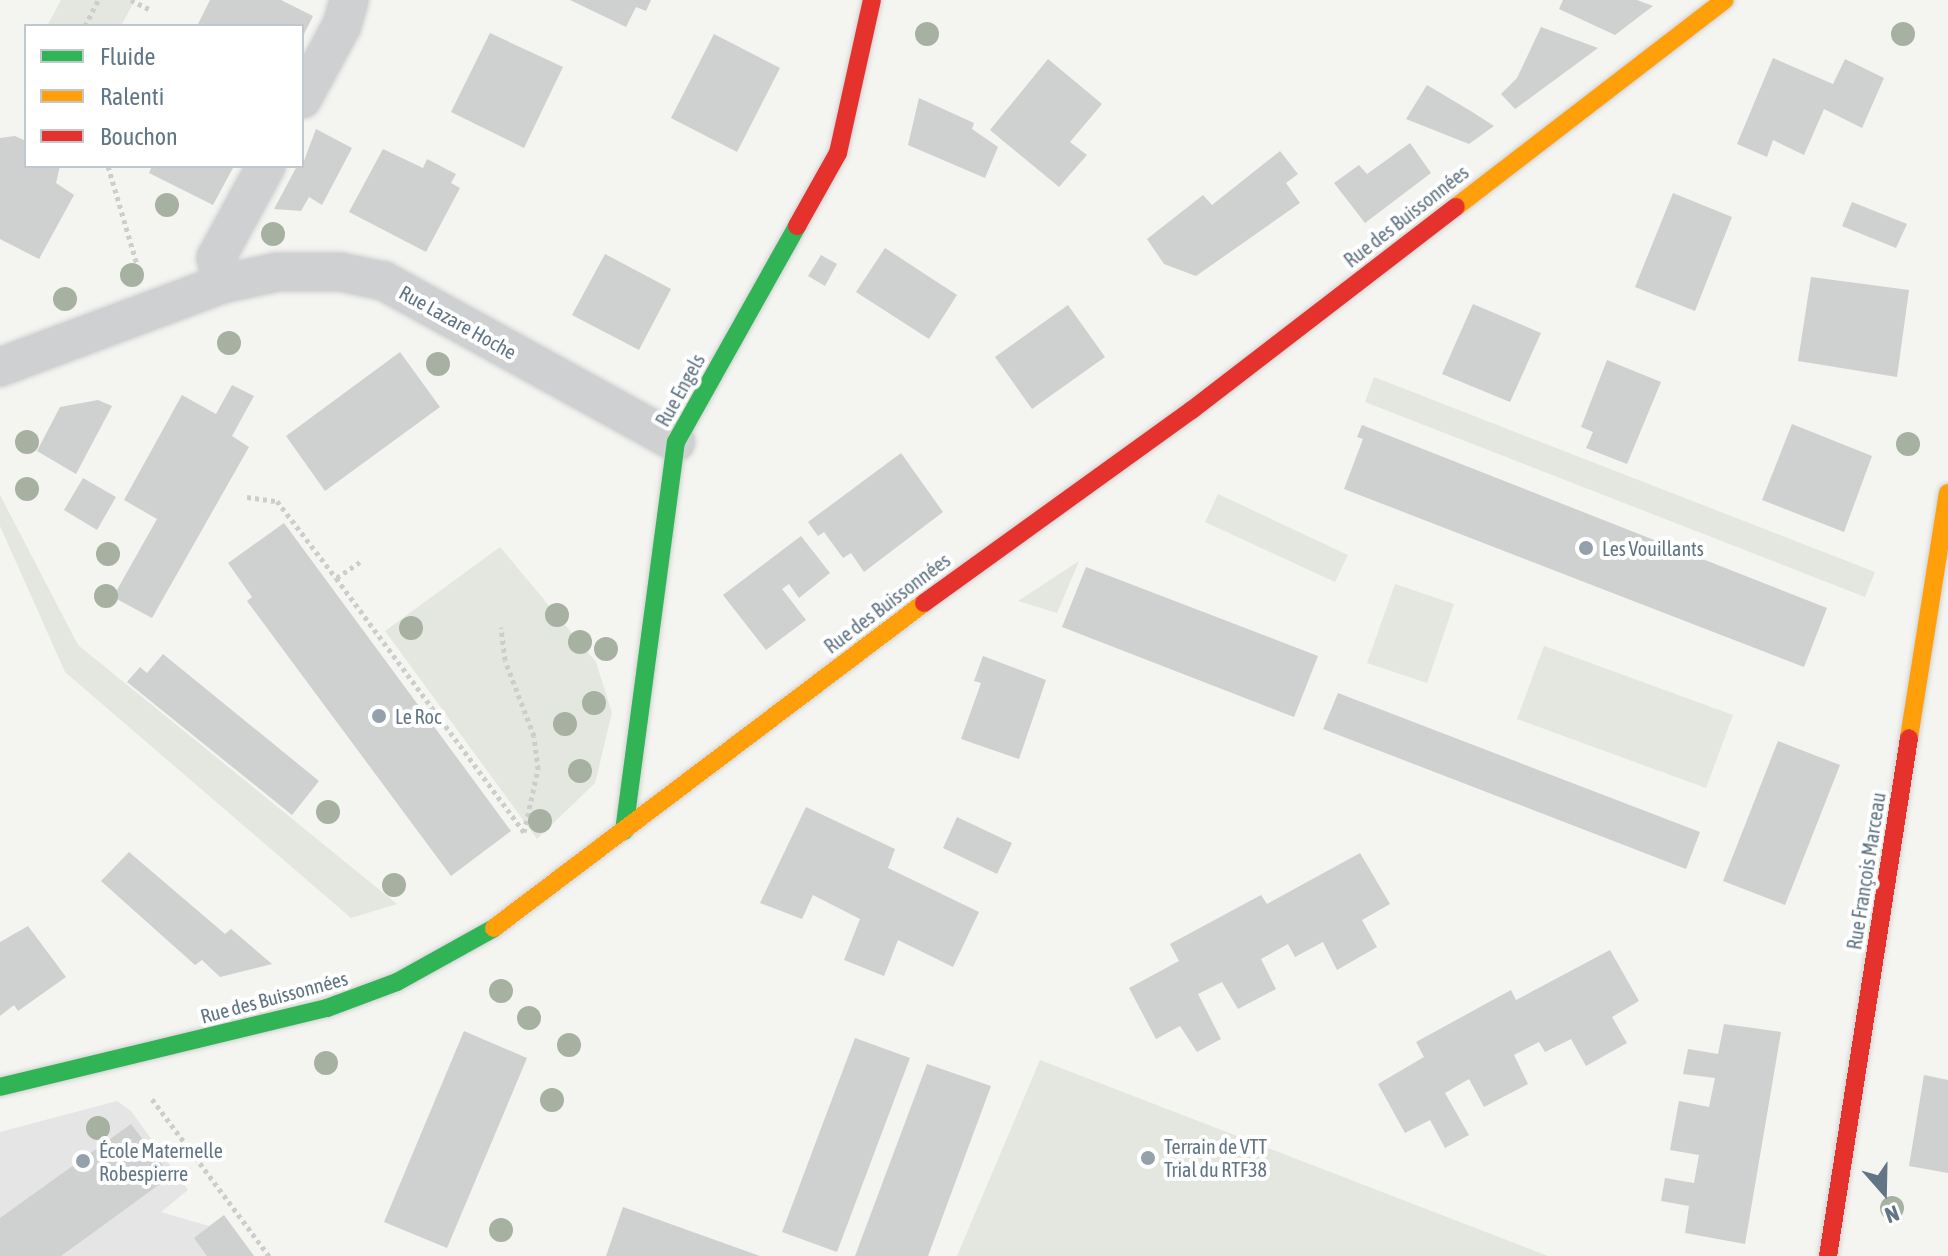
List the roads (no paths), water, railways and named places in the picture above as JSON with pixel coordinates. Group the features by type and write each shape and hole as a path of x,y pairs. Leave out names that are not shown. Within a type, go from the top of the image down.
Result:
{"street":[{"path":"304,95 342,25 349,0"},
{"name":"Rue Engels","path":"624,831 676,442 838,153 872,0"},
{"name":"Rue des Buissonnées","path":"0,1087 132,1058 327,1008 397,982 513,918 939,590 1192,410 1725,0"},
{"path":"222,284 216,258 265,168"},
{"name":"Rue Lazare Hoche","path":"0,367 222,284 277,272 340,272 384,281 676,442"},
{"name":"Rue François Marceau","path":"1828,1256 1948,493"}],"place":[{"name":"Les Vouillants","path":"1586,548"},
{"name":"Le Roc","path":"379,716"},
{"name":"Terrain de VTT Trial du RTF38","path":"1148,1158"},
{"name":"École Maternelle Robespierre","path":"83,1161"}]}
